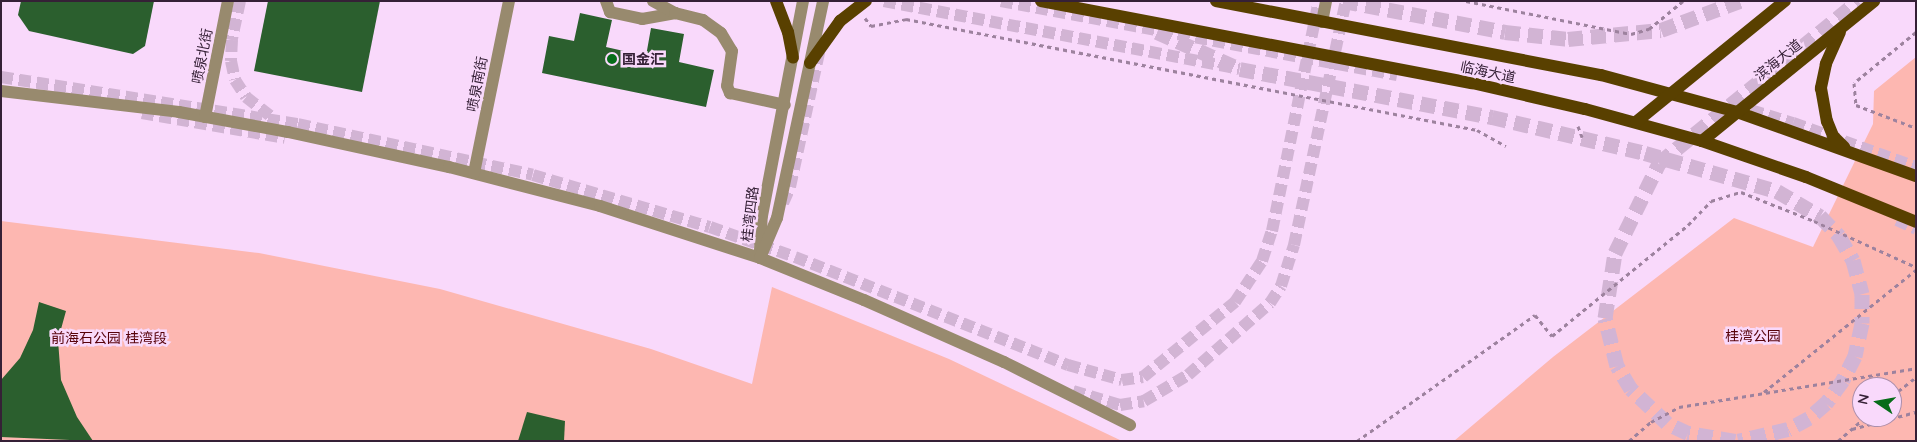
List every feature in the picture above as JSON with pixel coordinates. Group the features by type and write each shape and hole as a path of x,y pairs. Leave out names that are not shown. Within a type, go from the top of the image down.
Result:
{"main road":[{"path":"776,1 788,32 793,58"},
{"path":"810,63 840,21 866,1"},
{"name":"临海大道","path":"1041,1 1472,84 1636,122 1702,141 1829,186 1916,222"},
{"name":"临海大道","path":"1216,1 1585,72 1671,93 1846,148 1916,176"},
{"path":"1636,122 1785,1"},
{"name":"滨海大道","path":"1702,141 1874,1"},
{"path":"1844,26 1826,64 1821,88 1827,121 1833,136 1846,148"}],"street":[{"name":"喷泉北街","path":"205,117 228,1"},
{"name":"喷泉南街","path":"474,173 509,1"},
{"path":"606,1 610,12 642,19 675,13"},
{"path":"653,1 675,13 709,24 726,39 733,58 727,86 730,93 785,105"},
{"name":"桂湾四路","path":"760,258 762,216 785,105 803,1"},
{"name":"桂湾四路","path":"760,258 777,218 823,1"},
{"path":"1322,22 1326,1"},
{"path":"1,91 205,117 474,173 600,206 760,258 1004,362 1130,424"}],"path":[{"path":"1466,1 1631,34 1649,29 1683,1"},
{"path":"871,26 906,19 1477,130 1506,146"},
{"path":"1916,32 1854,83 1856,105 1916,128"},
{"path":"1578,126 1582,137"},
{"path":"1357,441 1535,315 1552,336 1688,225 1710,201 1741,192 1814,221 1916,269 1763,393"},
{"path":"1629,441 1651,422 1679,407 1916,368"},
{"path":"1902,388 1916,377"},
{"path":"1852,429 1916,412"},
{"path":"1838,441 1854,427"}],"green space":[{"name":"桂湾公园","path":"1916,57 1916,441 1454,441 1553,357 1734,218 1813,247 1873,124 1874,91"},
{"name":"前海石公园 桂湾段","path":"1,221 259,253 440,289 651,349 752,384 772,287 949,359 1122,441 1,441"}],"building":[{"path":"21,1 154,1 145,46 133,54 29,31 18,15"},
{"path":"268,1 380,1 362,92 254,71"},
{"name":"国金汇","path":"580,13 612,20 606,47 646,56 651,28 684,34 679,62 714,70 706,107 542,73 549,36 574,41"},
{"path":"39,302 66,311 58,340 61,380 77,417 93,441 1,437 1,380 20,358 33,330"},
{"path":"527,412 565,421 564,441 518,441"}],"tunnel":[{"path":"240,1 232,40 231,61 235,80 246,97 272,117"},
{"path":"884,1 1240,69"},
{"path":"1001,1 1397,75"},
{"path":"1,77 298,124 533,175 710,227 795,257 1068,365 1122,380 1143,377 1235,302 1262,261 1272,231 1319,1"},
{"path":"1343,1 1505,32 1568,39 1661,30 1740,1"},
{"path":"1073,391 1120,405 1144,401 1188,375 1270,303 1281,286 1294,245 1346,1"},
{"path":"1735,441 1688,433 1667,423 1631,389 1617,366 1605,318 1615,253 1659,163 1858,1"},
{"path":"1157,32 1240,69 1492,117 1645,153 1777,191 1820,216 1839,236 1853,260 1862,294 1862,323 1855,356 1843,380 1826,403 1809,418 1788,429 1738,441"},
{"path":"783,203 790,187 820,48"},
{"path":"1734,105 1793,123 1916,167"},
{"path":"142,113 285,138"},
{"path":"1897,220 1916,229"}],"place":[{"name":"国金汇","path":"612,59"}]}
